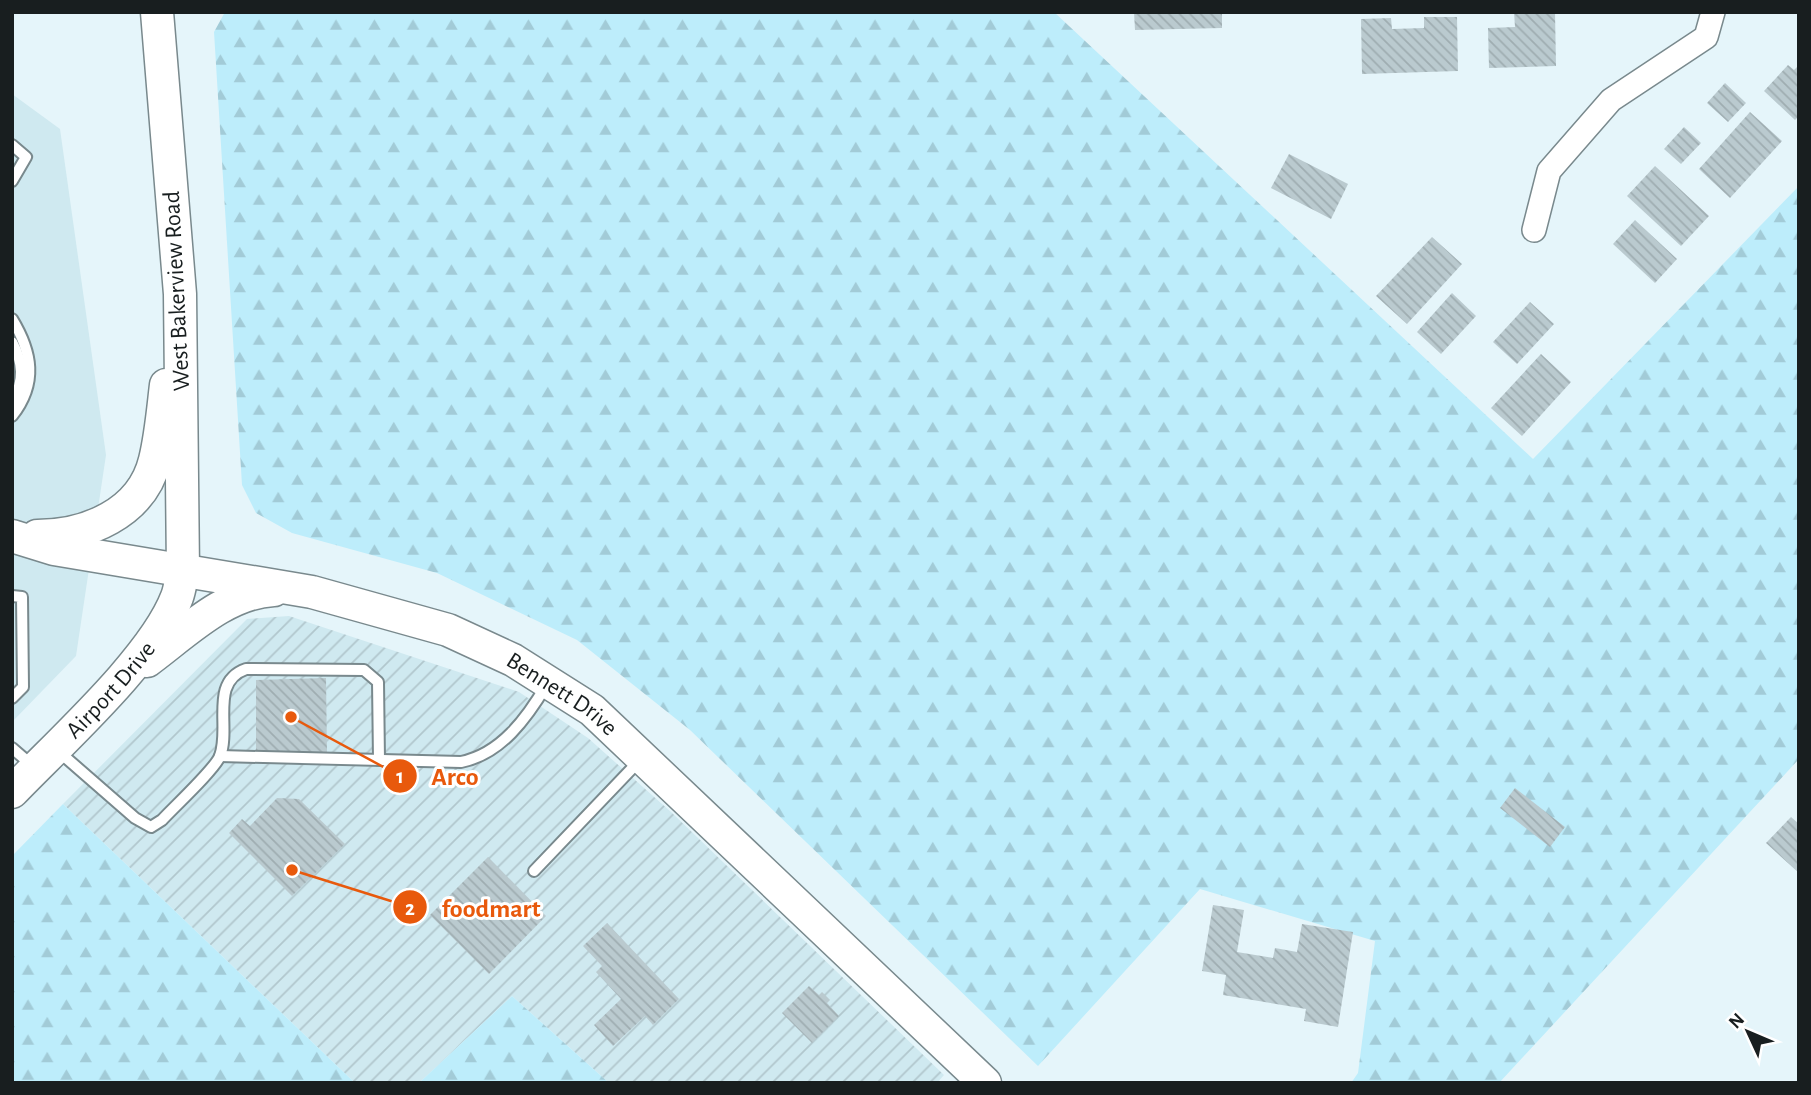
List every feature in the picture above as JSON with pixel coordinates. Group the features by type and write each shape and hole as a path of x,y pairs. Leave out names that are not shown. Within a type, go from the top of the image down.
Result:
{"main road":[{"name":"West Bakerview Road","path":"157,12 180,294 183,571"},
{"path":"13,536 51,536 101,524 120,512 147,483 155,461 180,294"},
{"name":"Bennett Drive","path":"13,536 54,549 292,589 447,630 513,660 592,710 985,1083"},
{"name":"Airport Drive","path":"12,792 34,755 111,688 161,628 178,596 183,571"},
{"path":"111,688 230,603 266,590 292,589"}],"street":[{"path":"1534,230 1549,171 1611,100 1706,37 1713,12"}],"lane":[{"path":"12,145 26,157 12,181"},
{"path":"12,319 27,344 31,372 18,409 12,416"},
{"path":"12,342 20,358 22,374 18,392 12,401"},
{"path":"12,596 22,597 23,687 12,698"},
{"path":"34,755 151,827 162,820 220,756 225,690 237,673 246,669 363,670 378,682 379,760"},
{"path":"220,756 461,762 489,753 530,712 548,682"},
{"path":"534,871 642,758"}],"shaded area":[{"path":"12,94 60,129 106,455 76,656 12,722"},
{"path":"289,616 519,692 588,738 671,812 944,1075 937,1083 609,1083 512,996 419,1083 355,1083 63,804 247,619"}],"green space":[{"path":"225,12 1054,12 1533,459 1799,186 1799,759 1499,1083 1351,1083 1358,1073 1375,941 1200,889 1038,1066 690,730 577,640 437,573 292,533 256,513 242,485 214,32"},
{"path":"63,804 355,1083 12,1083 12,856"},
{"path":"512,996 609,1083 419,1083"}],"building":[{"path":"1134,12 1222,12 1222,28 1135,30"},
{"path":"1514,12 1555,12 1556,66 1489,68 1488,28 1515,27"},
{"path":"1424,17 1457,17 1458,71 1362,74 1361,19 1391,18 1392,29 1424,28"},
{"path":"1788,65 1794,70 1799,65 1799,116 1795,120 1764,91"},
{"path":"1725,83 1746,103 1728,122 1707,103"},
{"path":"1750,112 1782,141 1730,198 1699,169"},
{"path":"1684,127 1701,143 1681,164 1664,149"},
{"path":"1289,154 1348,184 1331,219 1271,188"},
{"path":"1655,166 1709,216 1681,246 1627,196"},
{"path":"1635,220 1677,259 1655,283 1613,244"},
{"path":"1432,237 1462,264 1407,324 1376,296"},
{"path":"1452,293 1476,316 1441,354 1417,332"},
{"path":"1530,302 1554,324 1517,364 1493,342"},
{"path":"1541,354 1571,382 1522,436 1491,408"},
{"path":"326,678 327,754 256,755 256,680"},
{"path":"1515,788 1565,827 1550,847 1500,808"},
{"path":"277,798 299,799 345,844 292,896 229,833 242,819 250,826"},
{"path":"1791,817 1799,824 1799,873 1766,843"},
{"path":"488,857 546,916 489,974 430,915"},
{"path":"1213,905 1244,910 1237,952 1273,958 1275,948 1297,952 1302,924 1353,932 1338,1027 1304,1021 1306,1009 1223,995 1226,975 1202,971"},
{"path":"607,923 679,999 653,1025 645,1016 613,1046 594,1025 621,999 596,972 602,966 583,946"},
{"path":"809,986 819,995 822,992 830,1000 827,1003 839,1016 812,1043 782,1013"}],"place":[{"name":"Arco","path":"291,717"},
{"name":"foodmart","path":"292,870"}]}
